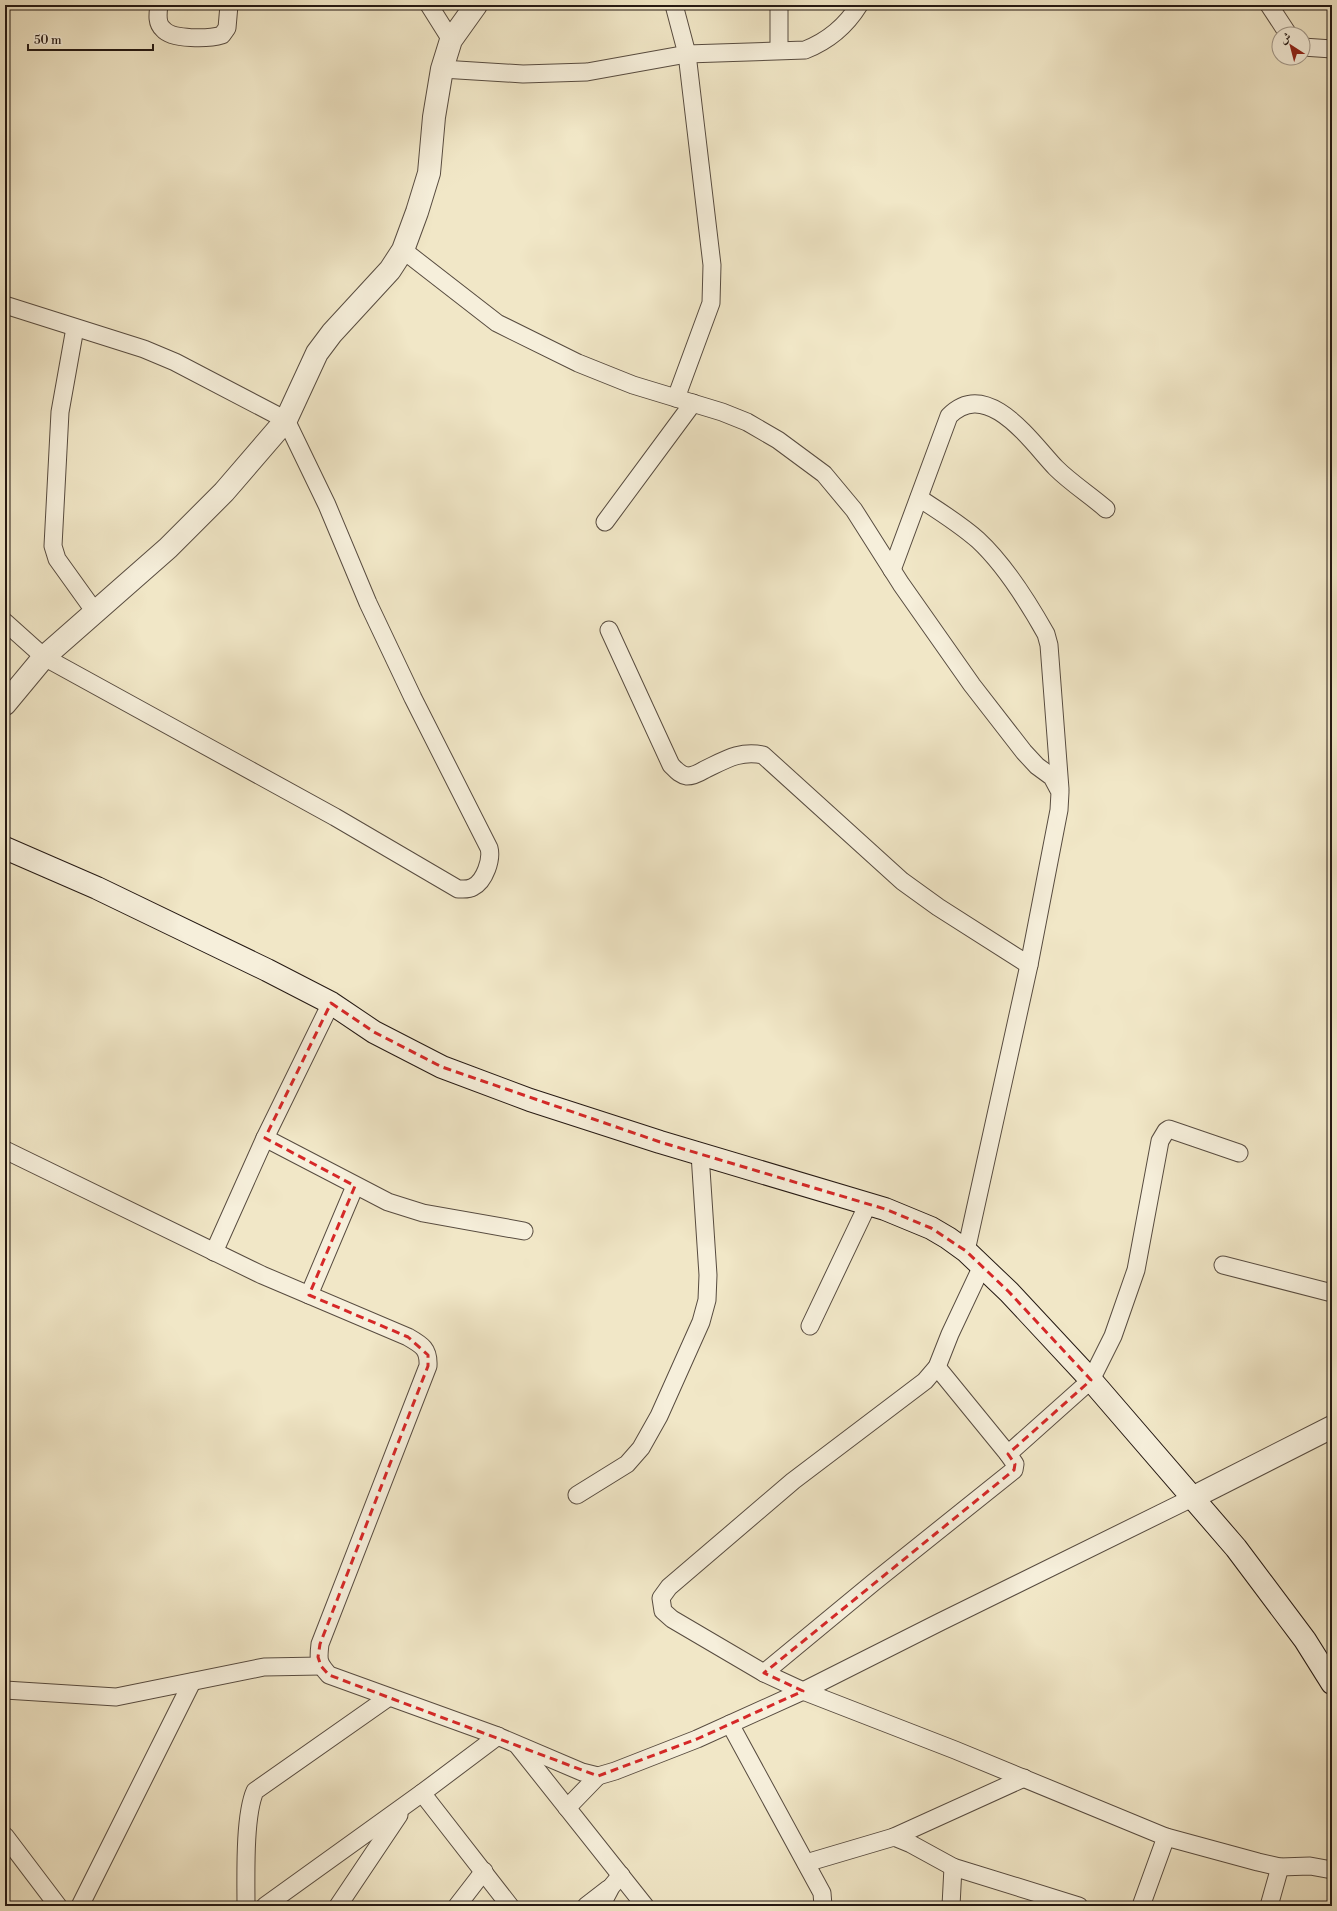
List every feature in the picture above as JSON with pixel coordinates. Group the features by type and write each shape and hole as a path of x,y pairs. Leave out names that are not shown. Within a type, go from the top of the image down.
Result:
{"main road":[{"path":"5,704 44,657 168,548 224,492 286,420 317,353 345,318 390,270 403,250 417,212 428,173 434,117 442,69 451,40 476,5"},
{"path":"5,848 104,891 267,970 331,1003 374,1032 442,1068 530,1100 700,1154 868,1204 931,1228 966,1251 982,1266 1009,1292 1091,1380 1236,1548 1305,1640 1332,1683"},
{"path":"1192,1498 1332,1427"}],"street":[{"path":"158,5 158,19 163,30 167,33 186,38 222,35 227,28 229,5"},
{"path":"428,5 451,40"},
{"path":"674,5 687,54 709,235 712,290 711,303 676,398"},
{"path":"779,5 779,50"},
{"path":"442,69 523,74 587,72 687,54 805,50 818,45 839,30 859,5"},
{"path":"1269,5 1283,26"},
{"path":"1311,48 1332,49"},
{"path":"403,250 497,323 578,363 633,385 722,412 747,422 778,440 824,474 854,510 892,570 972,685 1024,752 1037,766 1052,777 1060,792"},
{"path":"5,305 144,349 175,362 286,420 327,505 368,604 416,705 489,848 490,860 480,881 474,887 466,890 458,888 321,810 44,657 5,622"},
{"path":"75,328 60,412 53,546 57,559 95,612"},
{"path":"605,522 693,403"},
{"path":"892,570 949,416 963,405 977,404 998,410 1014,421 1057,468 1106,509"},
{"path":"919,498 959,524 999,561 1046,634 1049,645 1060,792 1059,810 1029,965 966,1251"},
{"path":"609,630 671,765 678,773 687,776 696,774 741,754 751,752 763,755 902,881 938,907 1029,965"},
{"path":"214,1252 265,1138 331,1003"},
{"path":"1008,1454 1091,1380 1113,1336 1136,1270 1162,1135 1169,1129 1239,1153"},
{"path":"265,1138 388,1202 423,1213 524,1231"},
{"path":"5,1150 214,1252 309,1295 408,1337 421,1345 428,1355 428,1366 320,1644 318,1657 321,1666 329,1675 498,1736 582,1772 598,1776"},
{"path":"576,1495 627,1464 640,1448 659,1416 701,1322 707,1300 708,1275 700,1154"},
{"path":"309,1295 355,1186"},
{"path":"810,1326 868,1204"},
{"path":"1223,1265 1332,1293"},
{"path":"982,1266 950,1334 937,1367 925,1381 793,1482 669,1587 661,1598 663,1611 672,1619 764,1673 803,1691 1166,1836 1280,1867 1310,1866 1332,1870"},
{"path":"764,1673 874,1582 1014,1470 1016,1464 937,1367"},
{"path":"567,1808 598,1776 689,1742 803,1691 1192,1498"},
{"path":"1305,1640 1332,1668"},
{"path":"5,1690 116,1697 264,1667 321,1666"},
{"path":"80,1906 192,1682"},
{"path":"246,1906 247,1849 251,1804 255,1791 389,1697"},
{"path":"730,1724 822,1893 823,1906"},
{"path":"265,1906 422,1793 498,1736"},
{"path":"516,1744 567,1808 616,1881 645,1906"},
{"path":"806,1863 894,1837 1024,1778"},
{"path":"422,1793 510,1906"},
{"path":"338,1906 405,1805"},
{"path":"5,1836 58,1906"},
{"path":"1142,1906 1166,1836"},
{"path":"894,1837 911,1844 953,1867 1079,1906"},
{"path":"951,1906 953,1867"},
{"path":"1269,1906 1280,1867"},
{"path":"457,1906 484,1871"},
{"path":"586,1906 616,1881"},
{"path":"601,1906 616,1881"}],"highlighted area":[{"path":"331,1003 374,1032 442,1067 660,1142 885,1209 931,1228 966,1251 1009,1292 1091,1380 1008,1454 1015,1464 1014,1470 764,1673 803,1691 697,1739 598,1776 329,1675 321,1666 318,1657 320,1644 428,1366 428,1355 408,1337 309,1295 355,1186 265,1138"}]}
